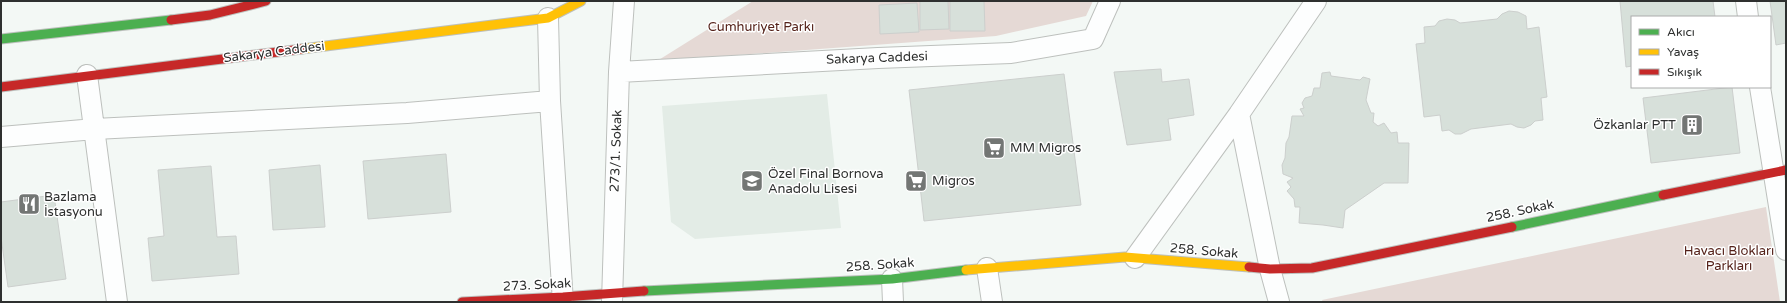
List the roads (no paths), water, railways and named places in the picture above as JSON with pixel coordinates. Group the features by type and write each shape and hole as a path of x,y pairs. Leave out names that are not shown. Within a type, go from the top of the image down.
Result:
{"street":[{"path":"1,39 210,15 266,1"},
{"path":"563,300 545,13 581,1"},
{"name":"273/1. Sokak","path":"612,297 619,72 624,1"},
{"name":"Sakarya Caddesi","path":"619,72 878,58 1011,53 1093,39 1110,1"},
{"path":"1135,258 1239,114 1316,1"},
{"path":"1746,1 1748,16"},
{"name":"Sakarya Caddesi","path":"1,87 545,13"},
{"path":"86,75 95,129 117,302"},
{"path":"1760,88 1780,171 1786,250"},
{"path":"1,137 95,129 406,113 550,101"},
{"path":"1239,114 1270,269 1279,302"},
{"name":"258. Sokak","path":"612,297 892,278 987,268 1125,257 1270,269 1312,268 1780,171"},
{"path":"987,268 992,302"},
{"path":"892,278 893,302"},
{"name":"273. Sokak","path":"462,302 563,300 612,297"}],"place":[{"name":"Özkanlar PTT","path":"1692,125"},
{"name":"MM Migros","path":"994,148"},
{"name":"Özel Final Bornova Anadolu Lisesi","path":"752,181"},
{"name":"Migros","path":"916,181"},
{"name":"Bazlama İstasyonu","path":"29,204"}],"park label":[{"name":"Cumhuriyet Parkı","path":"761,27"},
{"name":"Havacı Blokları Parkları","path":"1729,258"}]}
